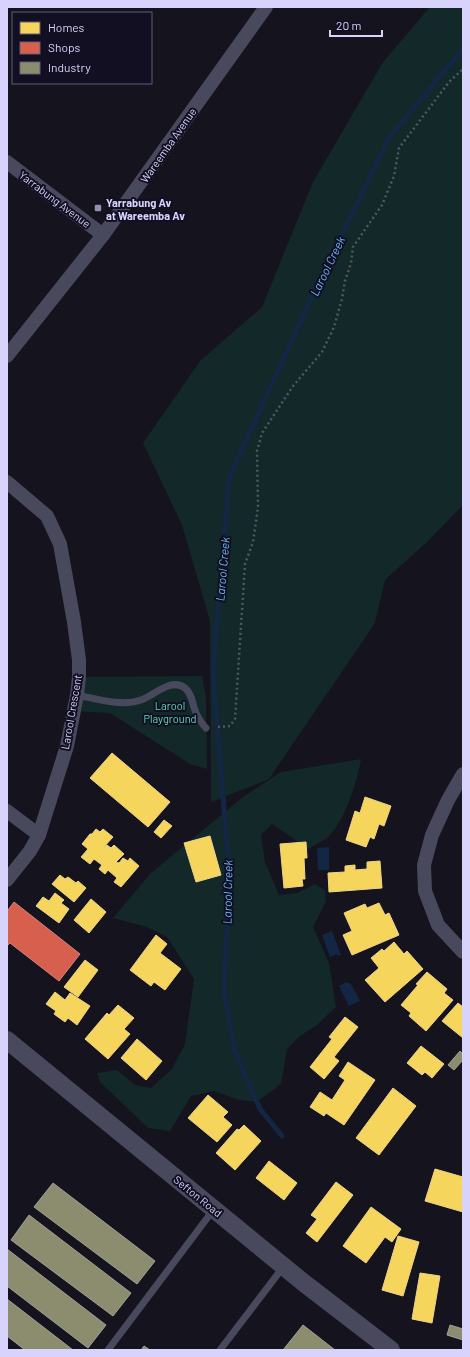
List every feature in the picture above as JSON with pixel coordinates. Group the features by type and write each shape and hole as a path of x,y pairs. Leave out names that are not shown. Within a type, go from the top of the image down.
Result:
{"street":[{"name":"Wareemba Avenue","path":"7,356 103,235 266,7"},
{"name":"Yarrabung Avenue","path":"7,162 103,235"},
{"name":"Larool Crescent","path":"7,482 47,516 60,544 74,622 79,677 67,746 39,835 30,851 7,880"},
{"path":"463,774 448,800 432,834 424,865 425,891 438,925 463,952"},
{"path":"7,811 39,835"},
{"name":"Sefton Road","path":"7,1040 284,1266 391,1350"}],"lane":[{"path":"77,695 120,703 140,701 171,685 179,685 186,688 192,696 195,712 206,728"},
{"path":"108,1350 214,1209"},
{"path":"220,1350 284,1266"}],"path":[{"path":"230,726 235,719 245,564 253,542 258,507 257,451 262,433 293,386 322,352 334,327 351,263 353,247 382,205 394,176 400,148 449,82 463,69"}],"green space":[{"path":"430,7 463,7 463,505 427,542 385,580 375,623 269,779 211,802 210,621 182,525 143,443 200,361 262,307 313,182 383,62"},
{"name":"Larool Playground","path":"202,676 206,697 207,769 190,764 110,713 73,711 79,677"},
{"path":"361,759 354,788 346,809 336,827 326,838 308,849 272,824 261,835 265,862 279,895 297,893 315,884 325,890 326,901 313,927 329,963 336,1007 317,1025 300,1036 287,1049 281,1084 257,1102 239,1100 214,1091 191,1096 170,1131 148,1128 100,1082 97,1073 117,1070 135,1085 151,1088 172,1069 185,1044 194,979 167,937 147,927 113,918 151,873 243,797 281,772"}],"water":[{"path":"329,847 329,870 318,870 317,848"},
{"path":"332,931 341,955 338,956 337,954 330,957 322,935"},
{"path":"346,982 351,984 360,1001 349,1006 339,986"}],"building: Homes":[{"path":"112,753 170,802 148,827 90,778"},
{"path":"365,797 391,806 384,826 379,824 374,839 370,837 366,847 346,840 355,811 360,813"},
{"path":"164,820 172,826 161,838 154,832"},
{"path":"96,829 100,832 103,829 113,837 103,848 107,845 111,848 114,845 124,854 116,862 119,863 123,858 128,861 130,858 139,866 121,887 114,882 117,878 108,870 105,874 99,869 102,865 94,859 90,864 81,857 88,849 82,844"},
{"path":"210,836 221,875 196,882 184,843"},
{"path":"306,842 307,858 304,858 305,879 302,879 303,886 284,888 280,844"},
{"path":"380,861 382,888 329,892 328,873 345,872 345,866 355,865 355,870 367,869 367,862"},
{"path":"60,875 65,879 68,877 76,883 78,881 86,888 74,902 52,884"},
{"path":"55,893 64,900 61,903 69,909 59,923 36,906 43,897 49,901"},
{"path":"91,899 106,912 89,933 74,920"},
{"path":"379,903 385,915 389,913 399,935 352,955 343,935 352,931 344,913 365,904 367,908"},
{"path":"156,935 167,944 160,953 181,969 165,990 154,982 151,986 130,970"},
{"path":"394,942 404,954 407,951 423,969 385,1002 365,980 379,968 371,958 382,949 384,951"},
{"path":"85,960 98,970 78,997 64,987"},
{"path":"427,972 447,989 444,993 453,1000 426,1031 409,1016 411,1013 401,1005 418,985 416,984"},
{"path":"55,992 65,1000 70,993 90,1006 77,1025 68,1018 65,1022 54,1014 56,1011 46,1004"},
{"path":"458,1003 463,1007 463,1038 442,1021"},
{"path":"118,1005 134,1018 124,1029 130,1034 108,1059 85,1039 107,1013 109,1015"},
{"path":"345,1017 358,1027 334,1057 339,1061 324,1079 310,1067 332,1039 329,1037"},
{"path":"137,1039 162,1061 146,1080 121,1058"},
{"path":"421,1046 444,1064 432,1078 425,1072 422,1075 407,1063"},
{"path":"348,1062 375,1080 344,1125 326,1113 324,1116 310,1107 320,1092 332,1100 345,1080 339,1076"},
{"path":"393,1088 416,1106 379,1155 356,1138"},
{"path":"208,1095 228,1112 223,1117 232,1125 217,1142 188,1118"},
{"path":"244,1125 261,1141 235,1170 216,1153 237,1129 239,1130"},
{"path":"269,1161 297,1183 284,1200 256,1178"},
{"path":"435,1169 463,1177 463,1212 425,1201"},
{"path":"336,1182 353,1195 317,1242 306,1233 317,1219 311,1215"},
{"path":"371,1207 401,1229 392,1242 385,1237 366,1263 343,1246"},
{"path":"398,1236 419,1242 403,1296 382,1290"},
{"path":"420,1273 440,1276 432,1323 412,1319"}],"building: Shops":[{"path":"14,902 80,954 59,981 10,943 7,946 7,909 8,910"}],"building: Industry":[{"path":"460,1051 463,1054 463,1060 454,1070 448,1065"},
{"path":"53,1183 155,1261 137,1284 34,1207"},
{"path":"29,1215 131,1293 113,1316 11,1240"},
{"path":"7,1249 106,1325 88,1348 7,1286"},
{"path":"7,1299 73,1350 25,1350 7,1336"},
{"path":"303,1325 335,1350 283,1350"},
{"path":"450,1325 463,1329 463,1340 447,1335"},
{"path":"144,1346 150,1350 141,1350"}],"waterway":[{"name":"Larool Creek","path":"282,1136 260,1109 235,1052 224,991 229,873 213,671 229,478 318,283 390,136 463,49"}],"place":[{"name":"Yarrabung Av at Wareemba Av","path":"98,208"}]}
